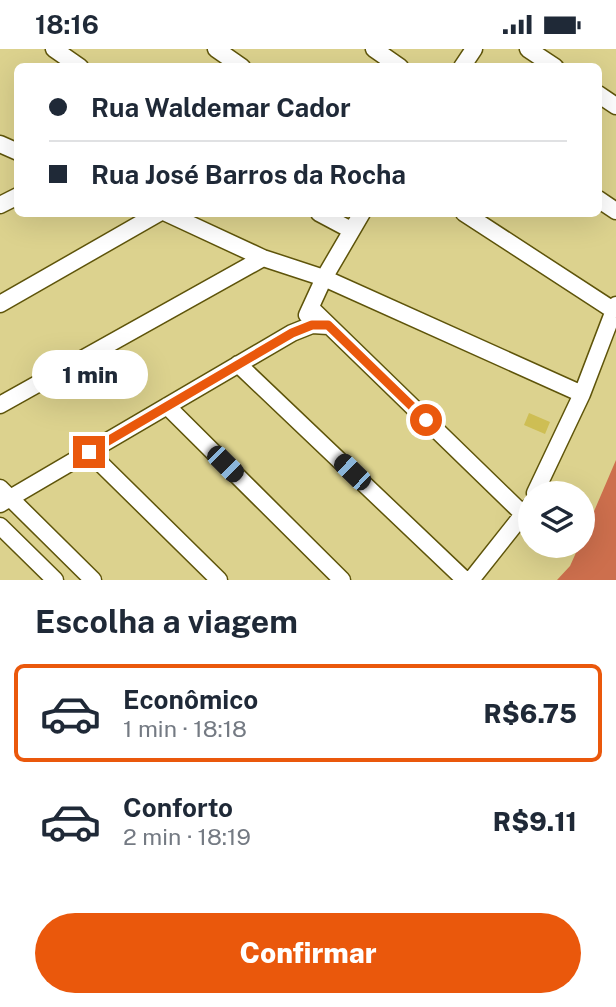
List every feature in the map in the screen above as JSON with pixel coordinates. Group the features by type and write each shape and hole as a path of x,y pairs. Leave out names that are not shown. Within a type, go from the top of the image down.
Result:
{"street":[{"path":"54,49 74,63"},
{"path":"216,49 236,63"},
{"path":"374,49 395,63"},
{"path":"528,49 549,63"},
{"path":"0,305 152,217"},
{"path":"175,217 263,258 324,278 582,394"},
{"path":"327,217 351,230"},
{"path":"292,333 312,309 324,278 359,217"},
{"path":"470,217 615,307 582,394 540,481"},
{"path":"0,405 263,258"},
{"path":"312,309 518,501"},
{"path":"93,580 3,497 89,452 292,333 312,325 328,325"},
{"path":"239,364 465,580"},
{"path":"167,406 342,580"},
{"path":"89,452 219,580"},
{"path":"471,580 518,520"},
{"path":"0,526 55,580"}],"shaded area":[{"path":"616,460 616,580 557,580 574,558 595,558 595,509"}],"building":[{"path":"529,413 550,422 545,434 524,425"}],"route":[{"path":"89,452 292,333 312,325 328,325 426,420"}]}
